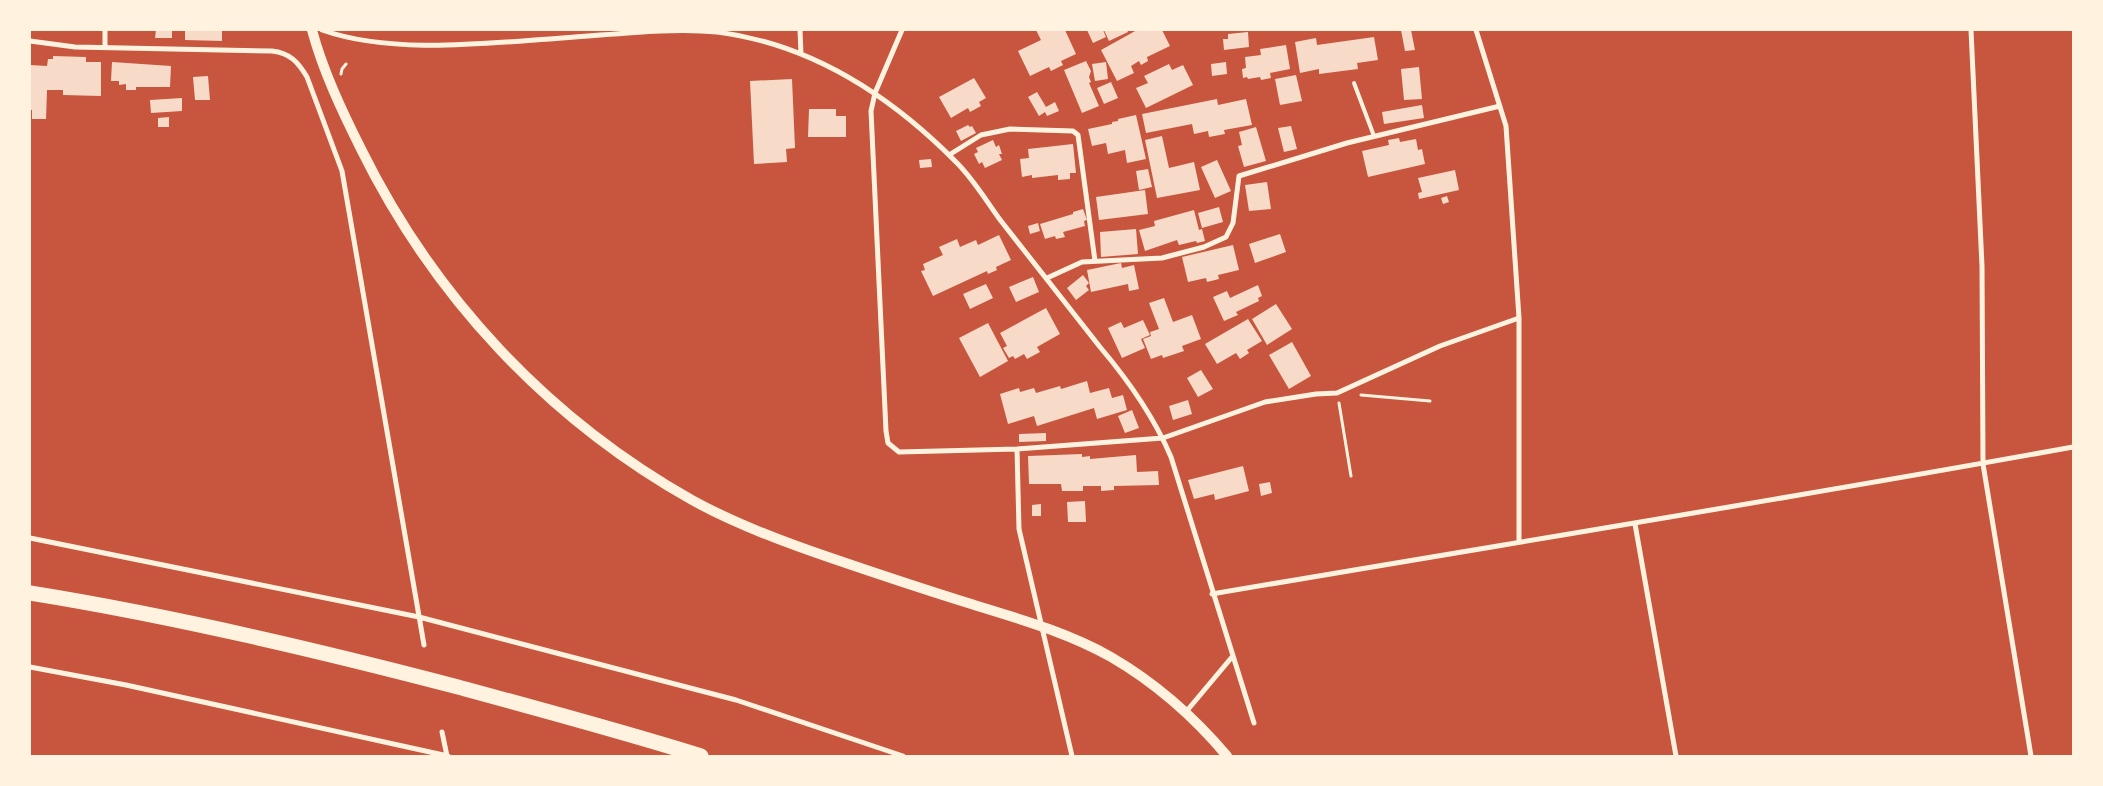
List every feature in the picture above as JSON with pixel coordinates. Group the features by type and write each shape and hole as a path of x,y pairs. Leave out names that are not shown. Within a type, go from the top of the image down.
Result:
{"highway":[{"path":"30,593 96,604 294,646 520,704 701,756"}],"main road":[{"path":"312,30 332,86 352,132 373,176 415,246 449,292 477,325 544,395 570,416 627,459 660,480 694,501 741,524 778,540 831,559 1042,628 1108,656 1142,678 1186,713 1227,756"}],"street":[{"path":"105,48 106,30"},
{"path":"322,30 348,38 429,44 639,32 714,32 761,40 801,54 820,62 875,93 913,122 959,165 1123,374 1163,438 1171,457 1212,594 1254,722"},
{"path":"800,30 801,54"},
{"path":"902,30 875,93 871,111 888,443 899,452 1017,449 1163,438 1265,402 1316,394 1337,393 1440,346 1519,318"},
{"path":"1476,30 1506,126 1519,318 1519,541"},
{"path":"1971,30 1982,266 1983,464 2031,756"},
{"path":"30,41 75,47 282,52 294,59 307,77 342,171 424,645"},
{"path":"1047,278 1082,262 1162,258 1204,247 1226,238 1233,223 1239,176 1347,143 1500,106"},
{"path":"948,155 981,135 1010,129 1073,131 1078,136 1095,261"},
{"path":"1212,594 1519,541 1635,524 2073,447"},
{"path":"1017,449 1019,529 1072,756"},
{"path":"1635,524 1676,756"},
{"path":"30,538 419,617 736,700 904,756"},
{"path":"1186,713 1232,656"},
{"path":"30,667 447,756 442,732"}],"lane":[{"path":"1354,83 1374,136"}],"path":[{"path":"343,82 341,72 346,64"},
{"path":"1351,476 1337,393 1430,401"}],"building":[{"path":"156,30 172,30 172,38 155,38"},
{"path":"185,30 222,30 222,41 185,40"},
{"path":"1036,30 1065,30 1076,54 1061,61 1063,65 1051,71 1049,67 1030,76 1018,51 1041,40"},
{"path":"1087,30 1103,30 1106,37 1093,43"},
{"path":"1104,30 1127,30 1128,32 1109,41"},
{"path":"1137,30 1162,30 1170,46 1147,57 1148,61 1141,65 1139,61 1131,66 1134,73 1117,81 1101,50"},
{"path":"1401,30 1411,30 1415,50 1405,51"},
{"path":"1248,32 1249,47 1224,50 1223,39 1228,39 1228,34"},
{"path":"1374,37 1378,60 1357,63 1358,69 1319,74 1319,69 1300,73 1295,42 1316,38 1317,45"},
{"path":"1286,45 1290,69 1270,73 1271,78 1261,80 1260,77 1243,78 1242,69 1246,68 1245,57 1261,55 1260,49"},
{"path":"53,56 86,57 86,62 101,62 101,96 63,95 63,90 47,90 46,119 32,119 32,110 30,110 30,65 47,66 48,59 53,59"},
{"path":"1086,61 1091,71 1089,77 1091,82 1089,83 1099,106 1082,113 1064,70"},
{"path":"112,62 171,66 170,87 136,87 136,90 126,90 126,84 119,85 119,81 111,81"},
{"path":"1106,62 1108,79 1095,81 1092,64"},
{"path":"1226,62 1227,74 1212,76 1211,64"},
{"path":"1169,64 1172,70 1183,65 1193,85 1146,108 1136,88 1148,83 1144,76"},
{"path":"1419,67 1422,99 1404,100 1401,69"},
{"path":"1296,75 1302,101 1280,105 1275,79"},
{"path":"208,76 210,100 195,100 193,77"},
{"path":"974,78 986,98 979,102 981,106 970,112 968,108 951,118 939,97"},
{"path":"792,79 795,148 786,149 787,162 754,164 750,81"},
{"path":"1111,82 1118,98 1104,104 1097,88"},
{"path":"1037,92 1046,107 1055,102 1059,111 1047,116 1045,112 1039,116 1028,97"},
{"path":"182,98 182,111 151,113 150,100"},
{"path":"1217,99 1218,105 1246,99 1252,125 1224,130 1225,134 1209,137 1208,131 1194,134 1192,124 1146,133 1142,114"},
{"path":"1422,105 1424,118 1384,124 1382,112"},
{"path":"809,109 836,109 836,116 846,116 846,137 808,137"},
{"path":"1136,115 1146,159 1127,163 1125,150 1108,154 1106,143 1092,146 1088,129 1112,124 1112,122 1118,121 1118,119"},
{"path":"169,117 169,127 158,127 158,118"},
{"path":"968,125 972,126 976,133 961,141 956,131"},
{"path":"1291,126 1297,149 1284,152 1278,128"},
{"path":"1256,127 1266,161 1244,167 1238,146 1242,145 1239,132"},
{"path":"1162,136 1169,168 1194,162 1200,190 1157,198 1145,140"},
{"path":"1399,138 1400,142 1416,139 1418,150 1422,149 1425,164 1368,177 1362,151 1389,145 1388,140"},
{"path":"993,140 996,147 999,145 1002,154 999,154 1002,160 985,168 982,162 979,164 974,154 978,152 976,148"},
{"path":"1073,144 1076,173 1070,173 1070,179 1058,180 1058,175 1032,178 1032,175 1022,177 1020,159 1029,158 1028,149"},
{"path":"931,159 932,167 920,168 919,160"},
{"path":"1217,160 1231,191 1215,198 1201,167"},
{"path":"1148,169 1152,187 1139,190 1136,171"},
{"path":"1455,170 1459,190 1419,199 1418,193 1422,192 1418,178"},
{"path":"1267,182 1271,209 1249,211 1245,185"},
{"path":"1145,190 1148,214 1099,220 1096,197"},
{"path":"1447,196 1449,202 1443,204 1441,198"},
{"path":"1219,207 1223,222 1202,228 1198,213"},
{"path":"1083,209 1087,220 1084,221 1085,226 1063,232 1065,237 1056,239 1055,236 1045,239 1040,224"},
{"path":"1194,210 1199,230 1202,229 1205,241 1179,245 1177,240 1145,251 1139,230 1155,226 1154,221"},
{"path":"1038,223 1040,231 1030,234 1028,226"},
{"path":"1136,229 1138,254 1101,257 1100,232"},
{"path":"1280,234 1286,252 1255,263 1249,244"},
{"path":"999,235 1011,260 996,267 997,270 988,274 987,271 933,296 921,271 925,270 923,264 943,255 939,247 957,239 960,247 976,240 978,245"},
{"path":"1233,245 1239,270 1218,275 1219,279 1207,282 1206,278 1188,282 1182,257"},
{"path":"1121,263 1122,268 1134,265 1139,289 1129,291 1128,284 1091,292 1087,270"},
{"path":"1083,275 1089,283 1086,286 1089,290 1076,300 1067,288"},
{"path":"1033,277 1039,292 1016,302 1009,287"},
{"path":"986,284 993,298 970,309 963,294"},
{"path":"1258,285 1262,296 1258,298 1259,301 1236,312 1238,315 1224,321 1213,297 1227,291 1230,298"},
{"path":"1164,298 1173,322 1192,315 1201,339 1182,346 1184,351 1163,358 1162,355 1151,359 1143,339 1151,336 1150,332 1159,329 1149,303"},
{"path":"1276,304 1292,329 1267,345 1252,319"},
{"path":"1046,308 1060,334 1037,347 1040,352 1027,359 1024,354 1015,359 1013,356 1009,358 1003,348 1007,346 1000,333"},
{"path":"1248,319 1262,341 1247,350 1249,353 1240,359 1236,353 1217,364 1205,344"},
{"path":"1143,320 1150,335 1141,339 1145,348 1122,358 1108,328 1121,322 1124,328"},
{"path":"988,323 1008,361 980,377 959,338"},
{"path":"1292,342 1311,376 1289,389 1269,355"},
{"path":"1201,370 1213,389 1198,397 1187,378"},
{"path":"1087,381 1090,393 1109,388 1112,398 1123,395 1127,410 1097,419 1094,408 1037,426 1034,416 1008,424 1000,394 1019,388 1020,392 1034,388 1036,393 1060,386 1061,389"},
{"path":"1188,400 1192,414 1173,420 1169,406"},
{"path":"1132,410 1139,428 1125,433 1118,416"},
{"path":"1046,433 1046,441 1019,442 1019,434"},
{"path":"1082,454 1082,457 1090,456 1090,459 1136,455 1137,472 1158,471 1159,485 1114,486 1114,490 1101,491 1101,486 1083,486 1083,491 1062,491 1061,484 1029,484 1028,456"},
{"path":"1243,466 1249,491 1215,500 1214,494 1194,499 1188,480"},
{"path":"1270,482 1272,493 1261,496 1259,484"},
{"path":"1085,501 1086,522 1068,522 1067,502"},
{"path":"1041,504 1041,516 1032,516 1032,505"}]}
